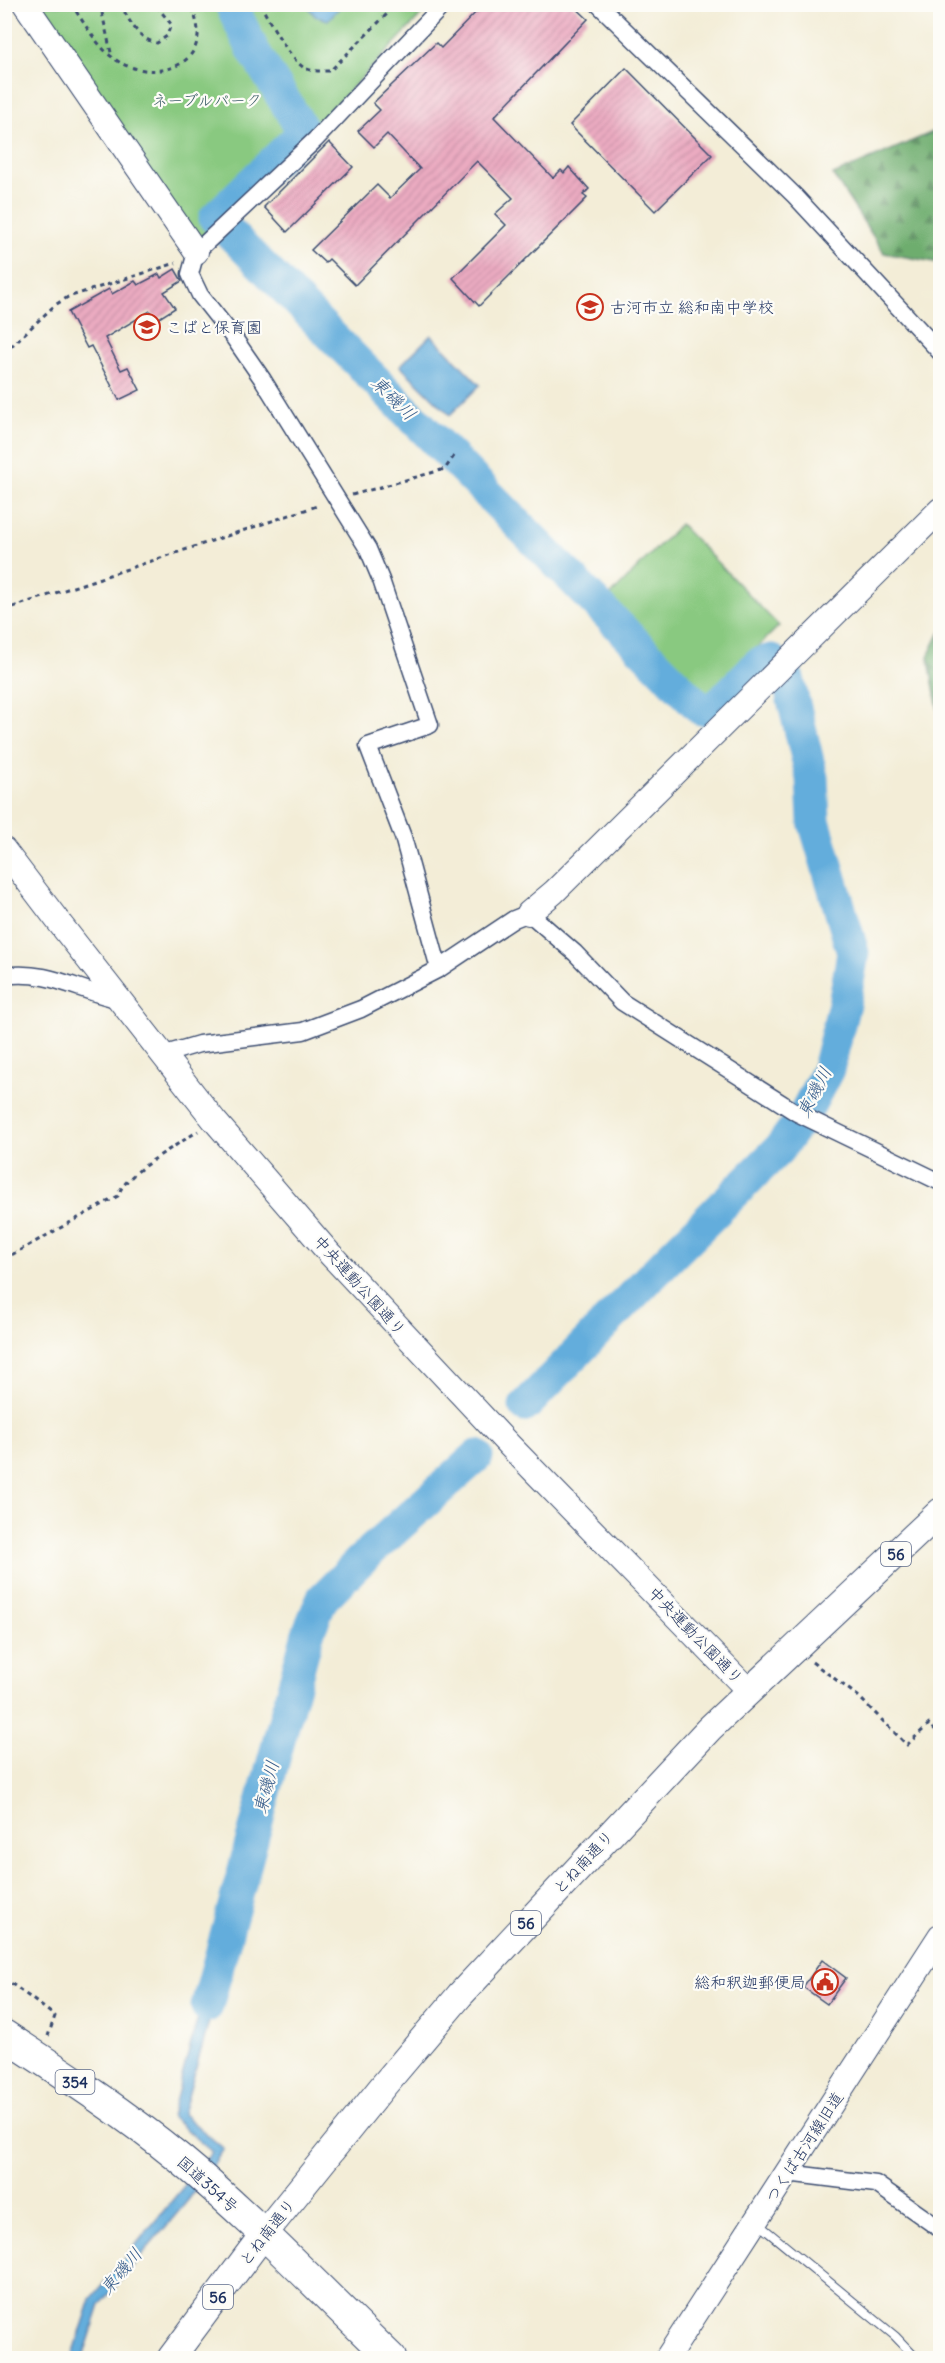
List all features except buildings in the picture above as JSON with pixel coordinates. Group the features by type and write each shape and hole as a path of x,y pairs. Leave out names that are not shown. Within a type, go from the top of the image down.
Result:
{"highway":[{"name":"国道354号","path":"4,2035 81,2086 169,2150 263,2235 391,2358"}],"main road":[{"name":"とね南通り","path":"171,2358 263,2235 460,1995 645,1796 749,1690 940,1512"}],"street":[{"path":"25,4 196,252"},
{"path":"439,969 403,837 369,746 430,725 381,580 368,549 263,380 200,296 190,274 196,252 315,140 444,4"},
{"path":"598,4 795,196 940,352"},
{"path":"162,1054 199,1044 303,1031 361,1009 439,969 514,919 529,913 554,892 940,510"},
{"name":"中央運動公園通り","path":"4,849 214,1120 330,1254 509,1445 749,1690"},
{"path":"529,913 575,953 622,1002 797,1113 940,1182"},
{"path":"4,976 21,973 67,981 104,996 121,1000"},
{"name":"つくば古河線旧道","path":"667,2358 940,1936"},
{"path":"784,2177 795,2175 876,2184 940,2229"}],"lane":[{"path":"755,2222 895,2336 916,2358"}],"path":[{"path":"71,4 107,53 123,64 148,71 166,70 183,63 193,52 198,35 191,4"},
{"path":"100,4 112,57"},
{"path":"120,4 135,30 146,41 157,43 166,36 171,24 155,4"},
{"path":"260,4 286,47 301,66 314,71 330,71 397,4"},
{"path":"4,353 55,305 68,297 173,264 196,252"},
{"path":"4,610 336,499 445,469 456,453"},
{"path":"4,1259 117,1196 120,1188 131,1177 214,1120"},
{"path":"797,1646 817,1667 858,1696 907,1745 929,1724 940,1734"},
{"path":"4,1978 55,2016 38,2057"}],"green space":[{"name":"ネーブルパーク","path":"23,5 431,5 196,252"},
{"path":"940,129 940,263 884,253 833,175"},
{"path":"680,524 779,626 701,702 606,600"},
{"path":"940,632 940,720 928,656"}],"water":[{"path":"307,5 342,5 328,20 315,16"},
{"path":"431,335 480,385 450,415 400,366"},
{"path":"213,1962 225,1965 183,2114 224,2149 189,2199 100,2305 83,2358 72,2358 91,2299 212,2152 171,2117"}],"waterway":[{"name":"東磯川","path":"231,4 253,50 304,132 215,218 701,709 715,708 758,664 771,660"},
{"name":"東磯川","path":"525,1406 779,1149 804,1115 828,1069 844,1004 853,953 814,821 812,778 788,679"},
{"name":"東磯川","path":"207,2006 308,1633 322,1599 362,1559 477,1456"}],"place":[{"name":"古河市立 総和南中学校","path":"590,307"},
{"name":"こばと保育園","path":"147,327"},
{"name":"総和釈迦郵便局","path":"825,1982"}]}
